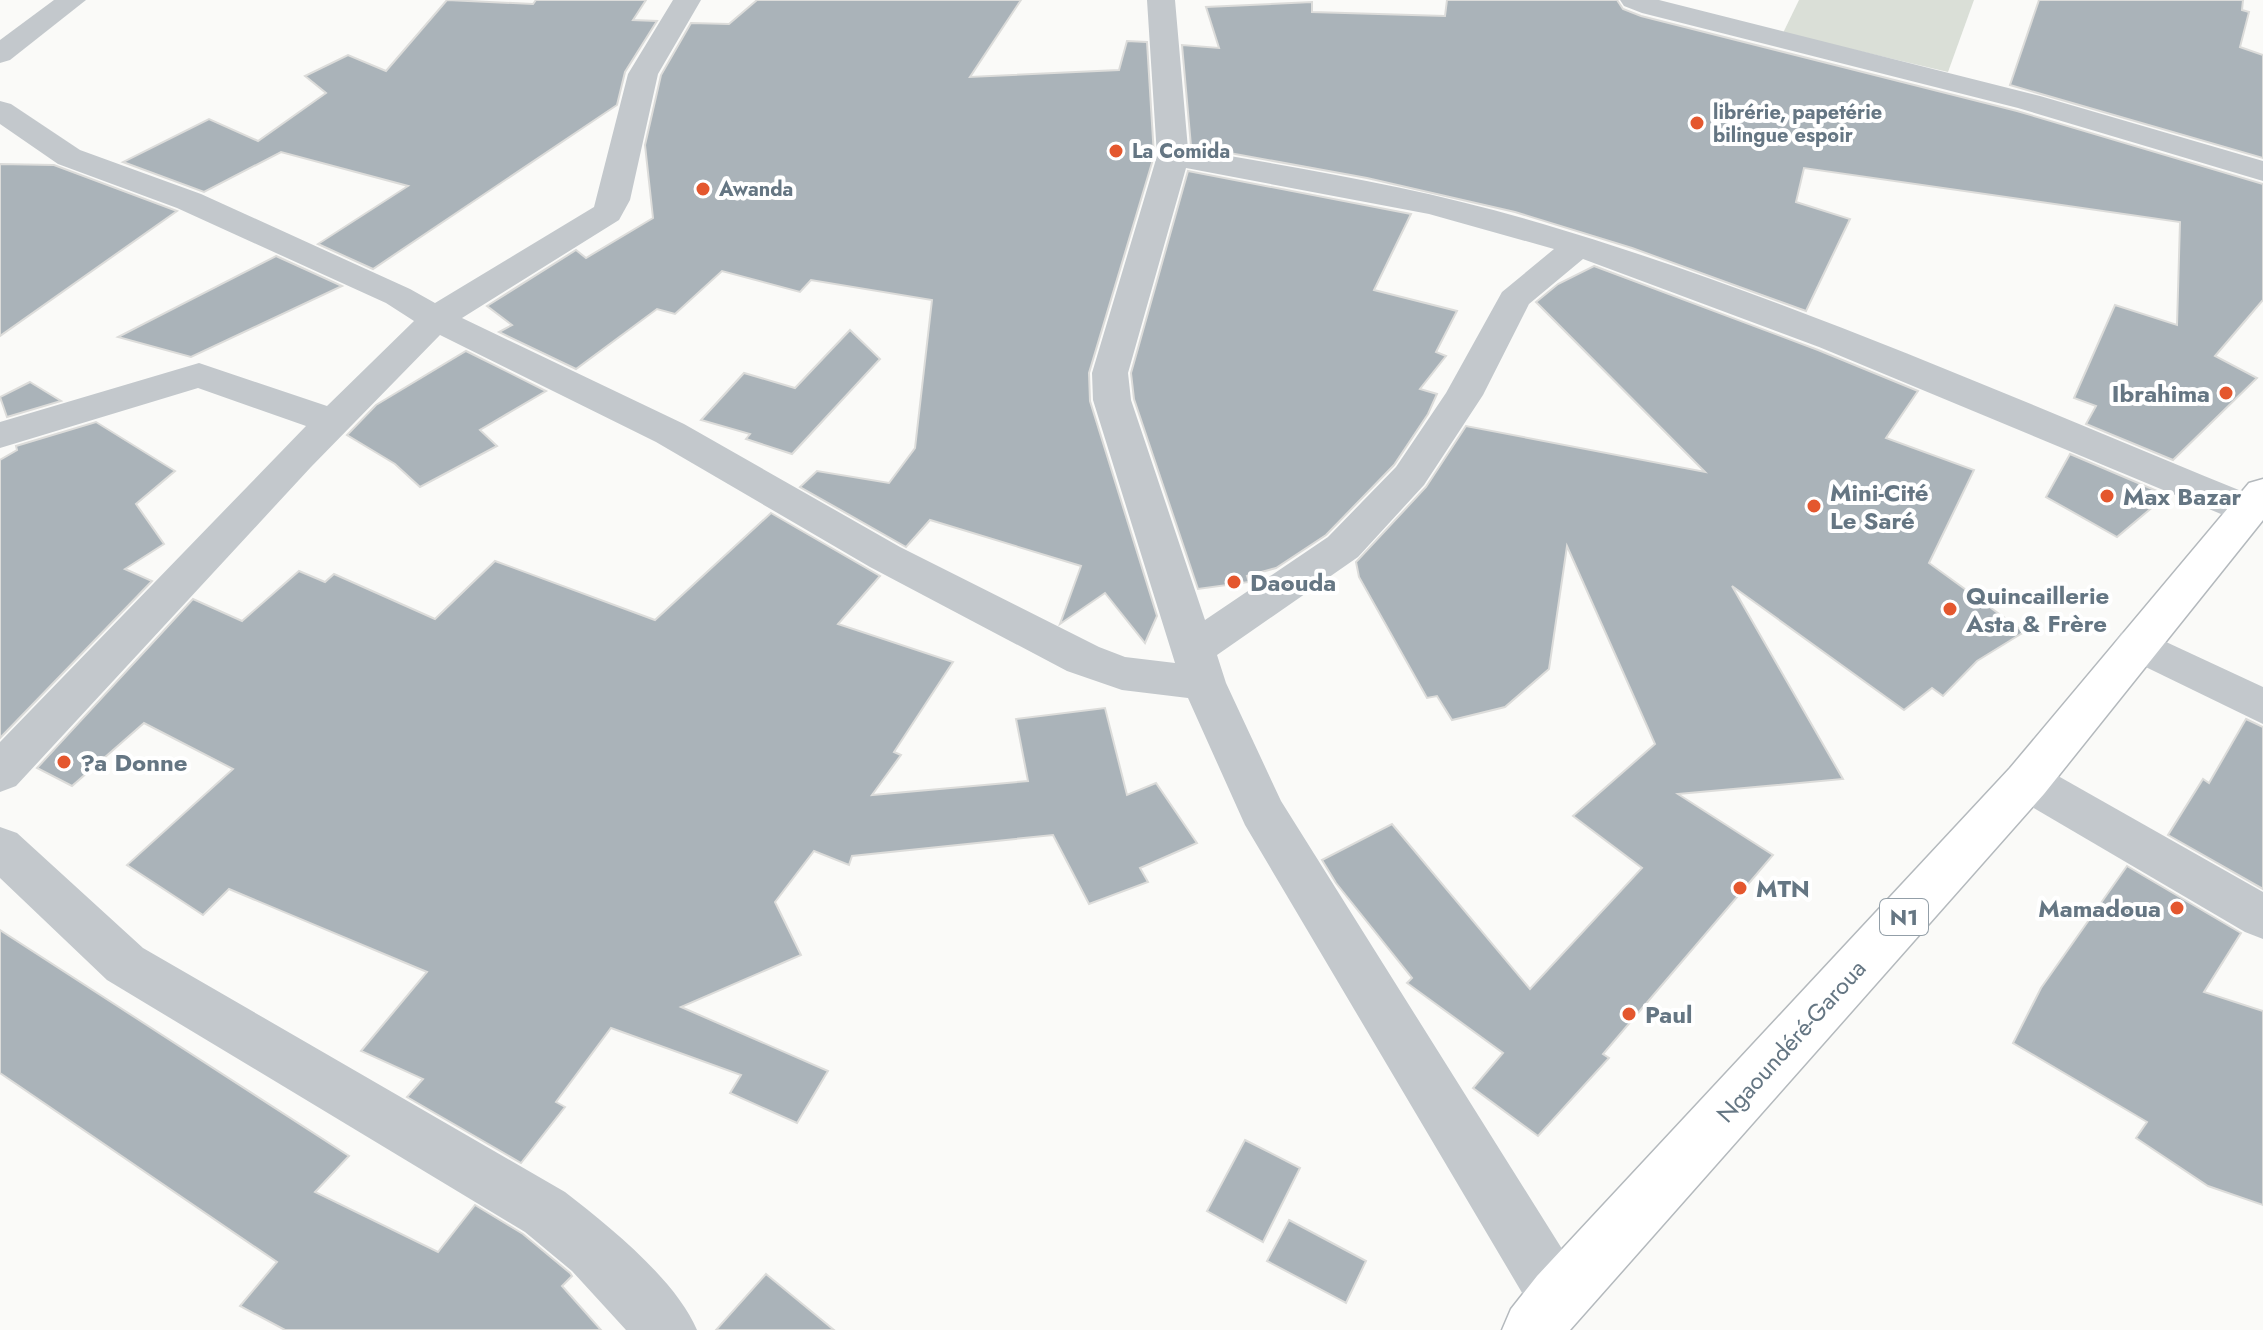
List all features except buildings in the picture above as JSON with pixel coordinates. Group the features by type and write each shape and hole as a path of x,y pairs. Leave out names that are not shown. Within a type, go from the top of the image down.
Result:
{"highway":[{"name":"Ngaoundéré-Garoua","path":"1545,1314 2027,781 2255,501"}],"street":[{"path":"0,54 72,0"},
{"path":"0,773 104,660 436,319 499,277 607,213 614,200 643,74 687,0"},
{"path":"1161,0 1173,156 1110,373 1112,400 1198,666 1262,811 1545,1314"},
{"path":"1634,0 2029,102 2263,171"},
{"path":"16,12 47,17"},
{"path":"0,110 69,157 189,201 398,296 436,319 670,433 885,557 1083,659 1122,673 1198,666 1353,537 1410,476 1464,395 1514,299 1578,246"},
{"path":"1173,156 1318,180 1417,201 1578,246 2255,501"},
{"path":"0,435 199,375 333,422"},
{"path":"2136,644 2263,707"},
{"path":"2027,781 2263,917"},
{"path":"0,847 125,964 545,1212 593,1250 667,1330"}],"shaded area":[{"path":"1799,0 1974,0 1948,72 1783,33"}],"place":[{"name":"librérie, papetérie bilingue espoir","path":"1697,123"},
{"name":"La Comida","path":"1116,151"},
{"name":"Awanda","path":"703,189"},
{"name":"Ibrahima","path":"2226,393"},
{"name":"Max Bazar","path":"2107,496"},
{"name":"Mini-Cité Le Saré","path":"1814,506"},
{"name":"Daouda","path":"1234,582"},
{"name":"Quincaillerie Asta & Frère","path":"1950,609"},
{"name":"?a Donne","path":"64,762"},
{"name":"MTN","path":"1740,888"},
{"name":"Mamadoua","path":"2177,908"},
{"name":"Paul","path":"1629,1014"}]}
